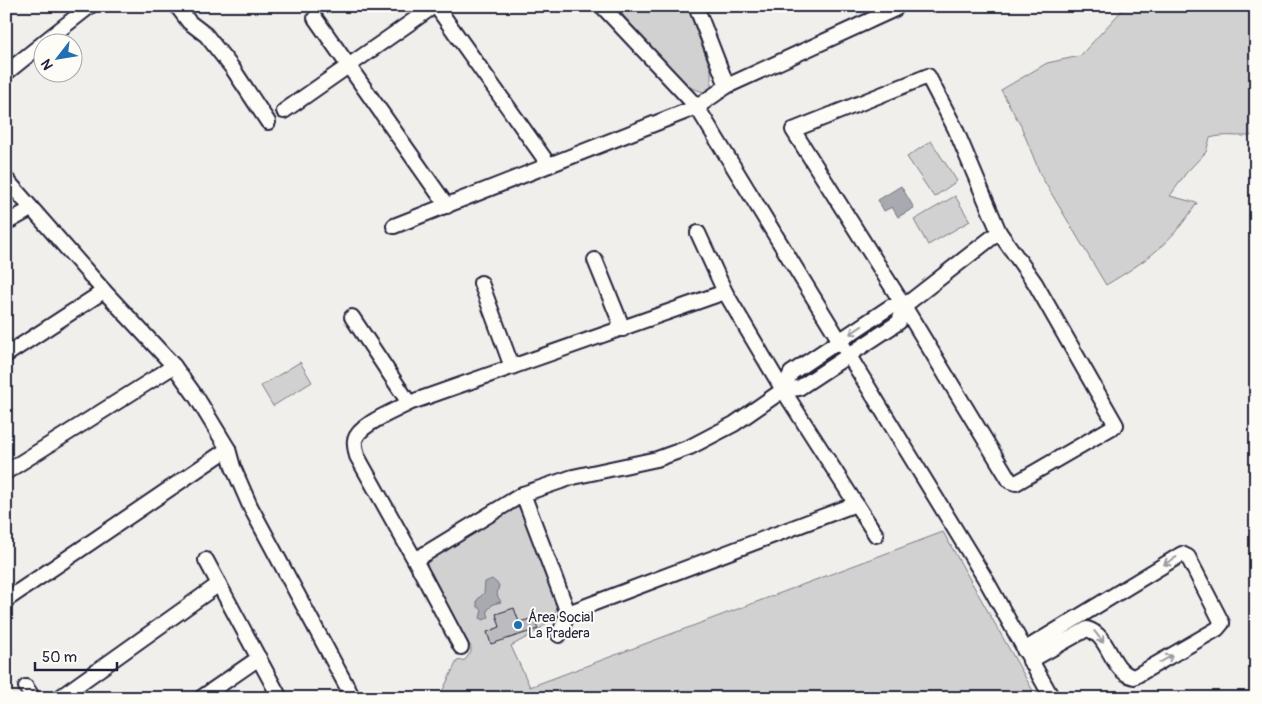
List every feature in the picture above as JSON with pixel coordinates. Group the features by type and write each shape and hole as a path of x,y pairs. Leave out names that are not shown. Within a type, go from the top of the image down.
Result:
{"street":[{"path":"57,32 90,6"},
{"path":"177,6 189,22 206,35 233,69 268,122"},
{"path":"284,111 435,6 549,165"},
{"path":"602,6 697,107 986,580 1052,698"},
{"path":"696,6 727,86"},
{"path":"394,226 697,107 727,86 895,9"},
{"path":"315,18 447,206"},
{"path":"6,73 32,52"},
{"path":"928,76 955,128 999,232 1035,283 1116,425 1016,483 1013,483 793,130 928,76"},
{"path":"6,179 104,291 174,366 228,449 233,467 258,522 353,698"},
{"path":"6,223 32,209"},
{"path":"783,390 791,373 890,307 904,306 999,232"},
{"path":"698,233 725,292 783,390 876,535"},
{"path":"595,260 623,329"},
{"path":"481,283 512,367"},
{"path":"6,355 104,291"},
{"path":"461,648 357,456 355,442 358,434 365,426 409,403 725,292"},
{"path":"414,560 523,494 573,477 657,459 690,447 734,424 783,390 799,388 849,357 899,322 904,306"},
{"path":"352,317 409,403"},
{"path":"6,472 174,366"},
{"path":"6,600 228,449"},
{"path":"523,494 568,613 560,635"},
{"path":"568,613 856,504"},
{"path":"1182,554 1188,557 1222,623 1217,629 1134,677 1123,672 1096,633 1087,629 1027,655 1182,554"},
{"path":"206,560 280,698"},
{"path":"59,698 219,584"},
{"path":"201,698 259,658"}],"shaded area":[{"path":"615,6 687,6 711,70 711,89 703,92 686,86"},
{"path":"1126,6 1256,6 1256,135 1210,138 1206,152 1186,173 1170,196 1197,203 1177,230 1157,250 1106,285 1041,176 1021,126 1001,90 1047,63 1080,56"},
{"path":"931,141 957,181 934,197 907,157"},
{"path":"901,186 914,208 898,217 892,207 884,211 878,200"},
{"path":"955,196 970,221 928,245 914,220"},
{"path":"300,362 312,382 273,406 261,386"},
{"path":"518,504 558,606 545,625 511,646 530,687 943,532 1037,698 439,698 457,661 465,660 471,652 471,647 423,564 427,555"},
{"path":"492,579 499,585 497,595 501,602 493,604 487,611 489,617 484,620 480,618 482,610 477,606 477,600 484,593 485,582"}],"building":[{"name":"Área Social La Pradera","path":"514,608 519,622 534,618 538,629 491,644 487,632 500,627 496,614"}],"place":[{"name":"Área Social La Pradera","path":"518,625"}]}
